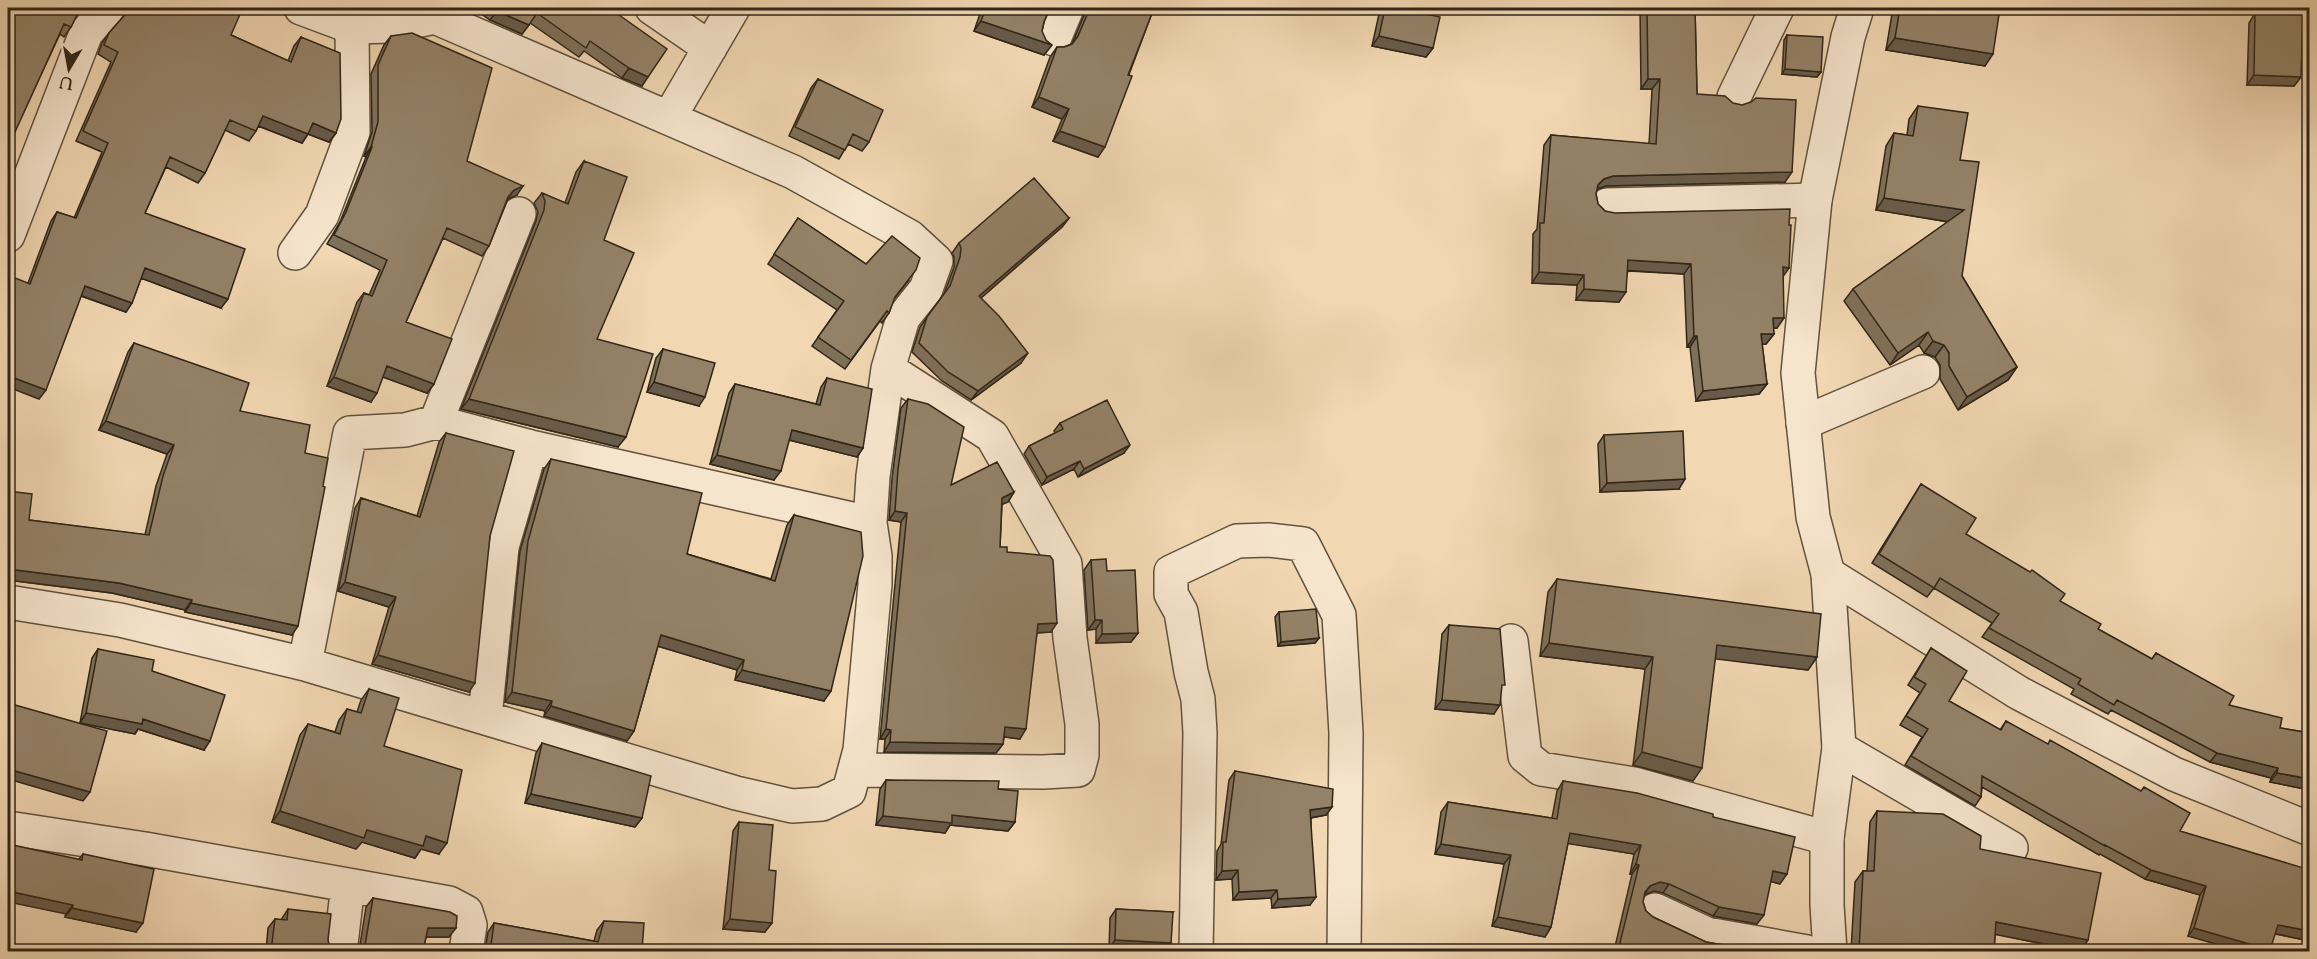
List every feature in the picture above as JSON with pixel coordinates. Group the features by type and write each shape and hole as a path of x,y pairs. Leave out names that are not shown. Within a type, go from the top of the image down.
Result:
{"street":[{"path":"8,235 86,33 108,8"},
{"path":"8,602 120,620 305,664 736,793 792,807 822,804 849,791 860,750 875,584 870,523 873,476 888,369 903,318 926,289 936,261 910,237 793,172 669,118 439,12 394,26 352,27 301,8"},
{"path":"652,8 710,48"},
{"path":"669,118 733,8"},
{"path":"1054,39 1067,8"},
{"path":"1734,97 1777,8"},
{"path":"1830,951 1827,838 1839,748 1828,574 1813,517 1798,373 1815,200 1848,37 1857,8"},
{"path":"295,253 322,216 353,132 352,27"},
{"path":"1607,205 1815,200"},
{"path":"435,422 519,214"},
{"path":"855,770 1043,772 1078,770 1082,755 1082,724 1070,638 1065,564 992,436 888,369"},
{"path":"1803,423 1923,372"},
{"path":"305,664 350,433 405,430 435,422 531,447 870,523"},
{"path":"485,717 502,547 531,447"},
{"path":"1196,951 1200,733 1198,699 1181,612 1171,594 1171,572 1237,541 1268,540 1303,544 1339,615 1346,733 1344,951"},
{"path":"1828,574 2030,698 2174,774 2310,829"},
{"path":"1511,641 1526,756 1540,769 1634,784 1827,838"},
{"path":"1839,748 2011,848"},
{"path":"8,828 145,849 449,903 466,912 471,925 466,951"},
{"path":"340,951 348,885"},
{"path":"1655,910 1707,934 1807,951"}],"building":[{"path":"8,8 82,8 71,27 64,24 10,143 8,142"},
{"path":"130,8 231,8 241,12 231,35 291,62 301,37 340,53 341,119 336,133 313,123 308,134 263,116 256,131 230,120 205,173 170,157 145,213 245,249 228,299 145,268 132,303 85,286 46,390 9,376 8,380 8,275 30,284 57,212 76,218 108,143 83,131 118,52 104,45 109,33"},
{"path":"492,8 614,8 612,10 667,49 648,77 629,68 590,41 586,48 537,13 529,25"},
{"path":"986,8 1050,8 1042,31 1046,40 1052,45 981,21"},
{"path":"1090,8 1154,8 1128,75 1132,76 1105,147 1060,131 1069,109 1039,97 1057,47 1072,44"},
{"path":"1385,8 1398,8 1440,17 1433,48 1379,36"},
{"path":"1647,8 1695,8 1697,94 1725,96 1733,103 1742,105 1756,98 1796,100 1792,172 1613,176 1604,179 1598,185 1596,194 1598,204 1605,211 1615,213 1790,209 1789,268 1783,267 1784,318 1773,318 1774,334 1761,334 1767,384 1703,391 1697,336 1694,336 1691,264 1628,260 1626,292 1584,289 1584,275 1539,272 1540,223 1544,223 1551,135 1656,144 1660,79 1648,79"},
{"path":"1900,8 2000,8 1993,54 1895,38"},
{"path":"2255,13 2303,15 2301,77 2254,75"},
{"path":"412,33 492,68 467,161 523,186 514,190 508,197 489,246 447,228 406,322 452,339 434,384 387,366 377,393 334,377 364,293 372,296 387,260 334,235 346,212 372,147 378,122 378,65 391,36"},
{"path":"1787,35 1823,37 1821,72 1785,69"},
{"path":"818,79 883,110 869,142 853,134 845,150 795,127"},
{"path":"1918,106 1968,113 1960,160 1979,162 1962,276 2017,367 1967,397 1949,366 1949,353 1944,345 1933,341 1928,332 1898,353 1853,289 1964,210 1884,198 1894,133 1913,136"},
{"path":"584,161 627,177 604,240 634,253 597,339 653,354 626,437 469,399 544,210 545,201 542,193 568,204"},
{"path":"1034,178 1069,218 979,296 999,316 1028,353 978,391 948,372 919,343 927,317 950,286 960,257 959,243"},
{"path":"798,218 866,264 892,236 920,258 916,270 895,297 889,313 887,311 851,360 818,337 844,301 774,254"},
{"path":"134,343 249,383 240,411 310,425 305,453 328,458 323,486 325,487 298,626 191,603 192,600 119,583 8,569 8,491 32,494 29,520 149,535 163,476 174,445 106,421"},
{"path":"663,349 715,363 705,397 654,382"},
{"path":"827,378 872,389 863,448 792,430 781,471 717,455 735,384 820,405"},
{"path":"908,399 928,404 964,427 951,485 997,462 1014,492 1002,498 1000,547 1007,547 1007,552 1050,556 1053,560 1057,623 1038,624 1026,729 1005,727 1003,744 890,742 891,730 886,729 907,513 895,511 898,469"},
{"path":"1107,400 1130,445 1084,469 1080,461 1047,477 1029,446 1063,429 1060,423"},
{"path":"1683,431 1685,479 1607,483 1604,435"},
{"path":"446,433 514,451 490,536 475,683 378,655 396,597 345,582 361,498 420,517"},
{"path":"551,459 702,493 687,554 775,581 794,515 861,532 863,556 831,691 742,670 744,660 661,635 634,731 551,706 552,701 512,692 528,541"},
{"path":"1921,484 1976,518 1966,534 2030,572 2032,570 2065,594 2060,601 2101,624 2098,629 2152,659 2156,653 2234,696 2229,705 2282,718 2280,728 2310,733 2310,779 2277,773 2278,768 2217,753 2117,700 2114,705 2078,684 2081,679 1989,628 1999,614 1940,578 1934,588 1879,554"},
{"path":"1106,559 1107,571 1135,570 1138,633 1102,634 1102,620 1095,620 1091,560"},
{"path":"1557,579 1821,614 1817,657 1717,645 1702,768 1642,752 1653,657 1549,643"},
{"path":"1316,609 1319,638 1281,642 1279,612"},
{"path":"1449,625 1500,629 1505,685 1502,685 1500,705 1442,700"},
{"path":"1931,648 1967,671 1949,701 2001,730 2006,721 2048,744 2050,740 2141,791 2144,787 2190,813 2180,831 2310,870 2310,931 2278,925 2270,950 2194,928 2206,886 2151,870 1982,776 1981,797 1911,756 1928,729 1906,716 1926,684 1914,677"},
{"path":"98,649 154,660 152,671 225,695 210,741 143,719 142,724 86,713"},
{"path":"369,689 399,698 384,746 462,770 447,843 426,836 423,846 367,830 364,838 280,811 308,724 340,734 347,709 361,713"},
{"path":"8,703 107,731 90,792 8,769"},
{"path":"542,743 651,776 642,818 531,794"},
{"path":"1235,771 1333,789 1332,807 1310,810 1316,897 1278,899 1277,890 1239,892 1238,870 1222,871 1223,842 1226,842"},
{"path":"886,780 999,781 998,789 1018,791 1015,822 952,815 952,823 883,816"},
{"path":"1563,781 1637,793 1713,814 1713,817 1795,837 1787,874 1773,871 1764,915 1719,907 1660,882 1650,886 1645,892 1643,902 1646,911 1653,917 1706,942 1758,951 1618,951 1639,865 1636,864 1641,845 1570,833 1551,927 1498,917 1511,855 1441,844 1448,802 1557,819"},
{"path":"1877,811 1943,814 1981,836 1980,849 2101,873 2088,940 1996,922 1994,951 1859,951 1863,871 1874,871"},
{"path":"739,822 773,825 769,870 776,871 772,923 730,919"},
{"path":"8,844 82,860 83,854 154,869 143,923 8,891"},
{"path":"373,898 450,912 457,916 456,928 428,928 423,951 362,951"},
{"path":"288,909 331,914 328,940 330,951 271,951 275,919 287,920"},
{"path":"1116,909 1173,912 1171,943 1115,940"},
{"path":"604,921 644,923 642,951 488,951 494,923 598,942"},
{"path":"746,947 794,951 745,951"},
{"path":"2062,947 2088,951 2061,951"}]}
